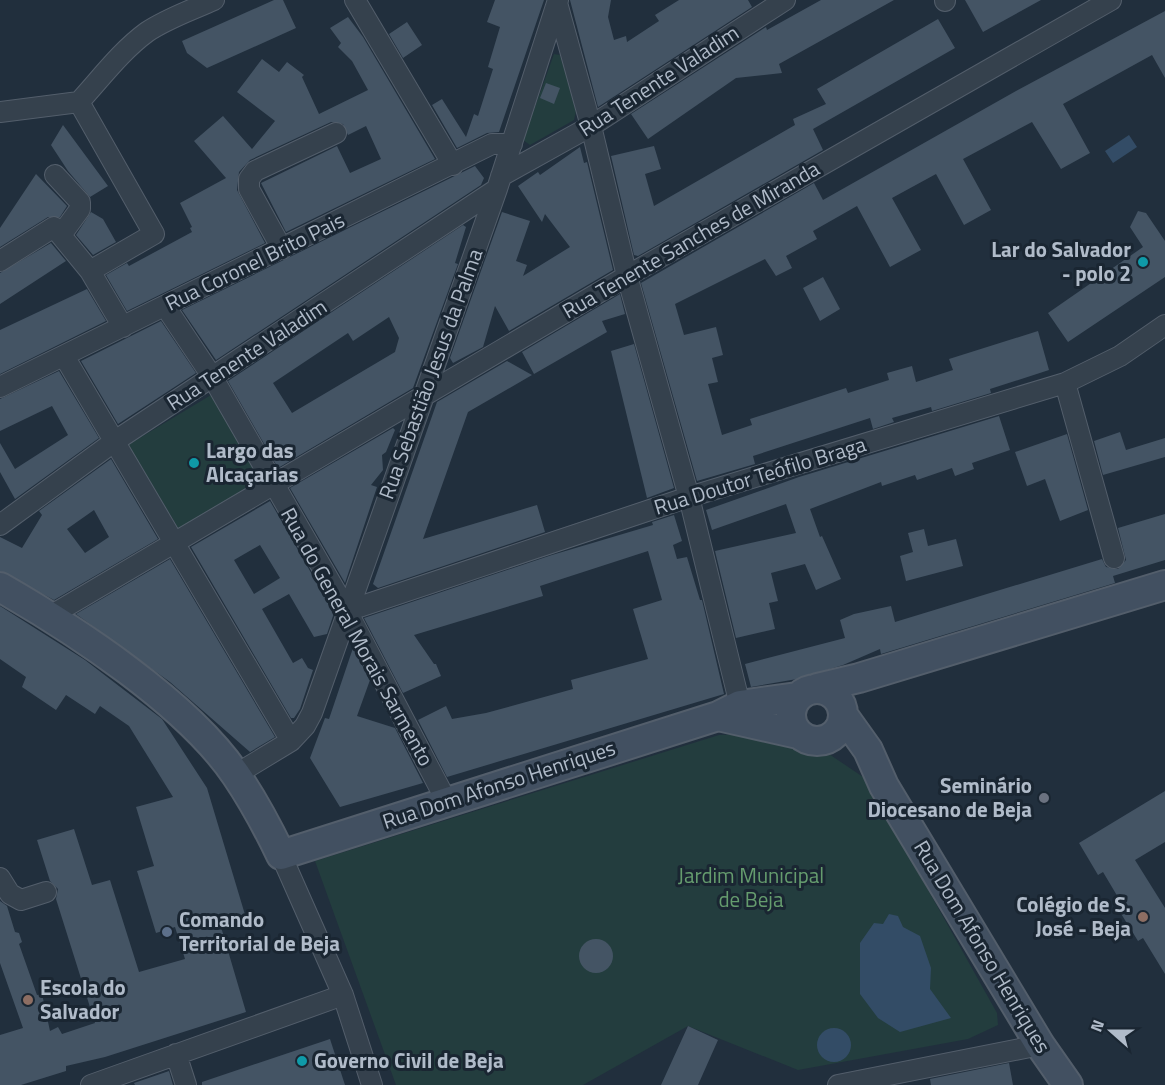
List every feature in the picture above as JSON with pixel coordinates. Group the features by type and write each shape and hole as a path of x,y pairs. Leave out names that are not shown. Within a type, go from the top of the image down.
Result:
{"main road":[{"name":"Rua Dom Afonso Henriques","path":"281,855 729,710 852,680 1165,585"},
{"path":"0,587 50,616 165,702 221,757 235,775 281,855"},
{"path":"843,711 830,692 807,692 790,711 790,719 808,738 826,740 839,730 852,680"},
{"path":"729,710 808,738 849,756 884,786"},
{"name":"Rua Dom Afonso Henriques","path":"843,711 868,750 884,786 1040,1045 1068,1085"}],"street":[{"path":"0,112 79,102 124,52 147,33 172,18 214,0"},
{"path":"355,0 453,165"},
{"name":"Rua Tenente Sanches de Miranda","path":"273,484 627,276 1112,0"},
{"path":"557,1 591,126 627,276 689,497 729,710"},
{"name":"Rua Sebastião Jesus da Palma","path":"291,741 305,726 312,713 499,183 557,1"},
{"name":"Rua Tenente Valadim","path":"0,525 116,441 213,378 499,183 783,1"},
{"path":"79,102 154,234 90,271"},
{"path":"282,249 249,189 249,179 255,171 336,133"},
{"name":"Rua Coronel Brito Pais","path":"0,387 492,144 512,144"},
{"path":"55,175 80,202 80,209 61,235"},
{"path":"0,261 54,227 90,271 123,327"},
{"name":"Rua do General Morais Sarmento","path":"165,306 213,378 347,611 447,802"},
{"name":"Rua Doutor Teófilo Braga","path":"347,611 689,497 1065,383 1120,356 1165,325"},
{"path":"64,356 116,441 173,545 291,741 235,775"},
{"path":"1065,383 1114,558"},
{"path":"50,616 273,484"},
{"path":"281,855 343,995 372,1085"},
{"path":"8,892 46,892"},
{"path":"91,1085 122,1079 176,1053 343,995"},
{"path":"838,1085 1040,1045"},
{"path":"176,1053 186,1085"}],"green space":[{"path":"554,54 560,55 576,111 574,120 530,145 523,140"},
{"name":"Largo das Alcaçarias","path":"211,395 262,482 180,531 128,445"},
{"name":"Jardim Municipal de Beja","path":"719,735 778,736 826,752 866,779 997,1013 998,1025 968,1039 798,1070 688,1026 583,1085 396,1085 315,861"}],"water":[{"path":"1129,135 1137,147 1113,163 1105,151"},
{"path":"889,914 898,916 903,927 920,936 931,968 930,989 951,1018 900,1032 878,1018 860,994 860,943 874,923 883,924"},
{"path":"834,1028 846,1033 851,1045 846,1057 834,1062 822,1057 817,1045 822,1033"}],"building":[{"path":"274,0 283,0 296,28 207,68 187,53 182,41"},
{"path":"495,0 544,0 499,132 487,133 457,148 432,105 442,99 466,137 474,114 478,116 493,69 488,67 500,27 487,22"},
{"path":"570,0 611,0 608,17 614,40 626,36 627,42 659,21 655,15 679,0 748,0 752,7 598,107"},
{"path":"821,0 894,0 779,64 782,73 736,78 648,139 631,114 766,27 767,30"},
{"path":"965,0 1041,0 983,32"},
{"path":"1165,11 1165,78 1152,55 1063,104 1090,153 1061,169 1032,122 963,159 991,210 964,225 936,174 892,198 921,250 890,267 857,206 813,231 817,239 786,256 792,268 776,276 765,259 675,304 684,335 716,327 723,355 712,358 718,382 708,384 722,435 752,425 750,419 846,388 848,393 889,380 887,373 912,366 916,382 953,370 949,359 1038,331 1049,370 990,389 991,393 932,411 931,407 892,418 894,422 873,429 870,418 753,456 755,464 697,481 641,283 814,183 823,200 1016,91"},
{"path":"348,17 363,37 435,159 286,232 261,183 337,146 350,173 381,159 366,126 348,135 343,124 331,122 250,160 239,172 237,190 265,243 127,311 106,275 127,263 129,266 192,232 190,228 192,227 180,203 226,178 194,141 223,116 252,149 275,121 237,92 262,59 279,72 287,62 304,75 302,77 319,114 368,90 352,61 338,47 341,43 330,28"},
{"path":"938,19 955,48 813,129 823,150 638,256 634,255 611,156 654,146 661,169 645,174 654,206 795,125 793,119 826,104 817,89"},
{"path":"407,22 422,45 403,58 389,34"},
{"path":"546,83 560,88 554,104 540,98"},
{"path":"63,125 108,186 90,197 68,171 51,145"},
{"path":"580,147 584,163 587,162 613,270 509,331 495,306 483,347 453,363 450,358 502,212 530,221 516,261 527,265 523,276 570,247 545,214 542,222 518,186 538,172 540,175"},
{"path":"475,166 484,178 481,185 216,360 182,310"},
{"path":"36,174 67,206 60,217 48,217 0,247 0,228"},
{"name":"Lar do Salvador - polo 2","path":"1138,211 1146,213 1165,241 1165,277 1068,342 1048,313 1143,247 1130,227"},
{"path":"91,212 103,219 116,242 93,255 76,235"},
{"path":"463,225 466,227 455,263 458,264 413,388 278,468 228,381","holes":["389,317 399,338 395,352 292,413 273,383 348,333 353,341"]},
{"path":"51,243 66,261 0,304 0,273"},
{"path":"823,277 840,309 820,321 803,288"},
{"path":"87,289 106,321 0,374 0,330"},
{"path":"620,294 625,314 602,321 607,332 534,374 522,352"},
{"path":"161,321 196,373 118,424 81,361"},
{"path":"634,344 674,488 647,498 611,351"},
{"path":"507,361 532,375 468,412 423,539 537,505 545,532 378,588 373,584 437,402"},
{"path":"59,371 99,438 15,499 0,472 0,443 15,469 68,435 52,406 0,431 0,399"},
{"path":"999,416 1010,450 972,463 974,469 955,476 952,468 917,480 915,475 882,486 881,482 810,509 820,537 822,536 841,579 816,590 805,564 771,573 778,601 769,603 775,629 736,638 715,551 796,533 786,504 712,530 706,510 799,477"},
{"path":"393,428 395,430 386,452 382,455 383,470 371,485 377,487 345,583 290,488"},
{"path":"1120,432 1126,450 1165,438 1165,457 1103,475 1094,441"},
{"path":"1067,434 1088,510 1060,521 1045,479 1027,486 1015,452"},
{"path":"111,459 158,539 54,600 0,571 0,537 22,548 42,515 39,511","holes":["94,510 109,537 85,553 67,529"]},
{"path":"270,501 334,613 327,634 314,637 289,594 262,609 293,663 302,658 308,668 313,670 300,709 294,718 291,718 191,547","holes":["260,545 280,578 254,594 234,560"]},
{"path":"1165,514 1165,560 1113,576 1115,583 881,654 880,649 843,665 797,679 751,687 745,664 845,638 840,620 854,614 891,606 895,622 1102,559 1106,567 1118,569 1126,560 1118,528"},
{"path":"674,515 682,541 673,545 677,559 687,557 700,600 702,600 724,694 447,777 418,720 446,706 452,719 486,713 573,689 571,680 648,659 633,609 662,600 648,551 540,586 543,596 414,635 436,664 441,676 403,693 364,618 552,555 653,525 652,522"},
{"path":"924,529 928,546 956,539 963,566 906,581 900,556 913,552 908,533"},
{"path":"170,559 275,737 250,752 170,682 76,614"},
{"path":"0,606 85,660 162,719 207,788 246,918 221,927 246,1012 105,1057 66,1066 66,1071 21,1085 0,1085 0,1035 23,1028 0,963 0,901 7,906 15,932 19,933 22,942 19,944 37,995 42,994 50,1031 58,1027 62,1034 95,1023 56,899 58,889 50,881 37,840 74,829 92,885 110,880 139,972 185,959 175,927 156,933 137,871 154,866 136,807 173,797 129,726 100,706 95,714 66,695 56,710 22,687 26,677 0,659"},
{"path":"353,648 370,680 357,716 395,728 423,783 340,807 310,758 325,718 329,719"},
{"name":"Seminário Diocesano de Beja","path":"1165,791 1165,842 1135,860 1165,908 1165,974 1143,938 1138,941 1120,912 1125,909 1103,872 1098,875 1079,843"},
{"path":"596,939 608,944 613,956 608,968 596,973 584,968 579,956 584,944"},
{"path":"688,1026 718,1040 698,1085 661,1085"},
{"name":"Governo Civil de Beja","path":"330,1039 345,1085 202,1085 202,1082"},
{"path":"1009,1063 1013,1085 931,1085 930,1079"},
{"path":"169,1071 173,1085 135,1085 134,1083"}],"place":[{"name":"Lar do Salvador - polo 2","path":"1143,262"},
{"name":"Largo das Alcaçarias","path":"194,463"},
{"name":"Seminário Diocesano de Beja","path":"1044,798"},
{"name":"Colégio de S. José - Beja","path":"1143,917"},
{"name":"Comando Territorial de Beja","path":"167,932"},
{"name":"Escola do Salvador","path":"28,1000"},
{"name":"Governo Civil de Beja","path":"302,1061"}]}
